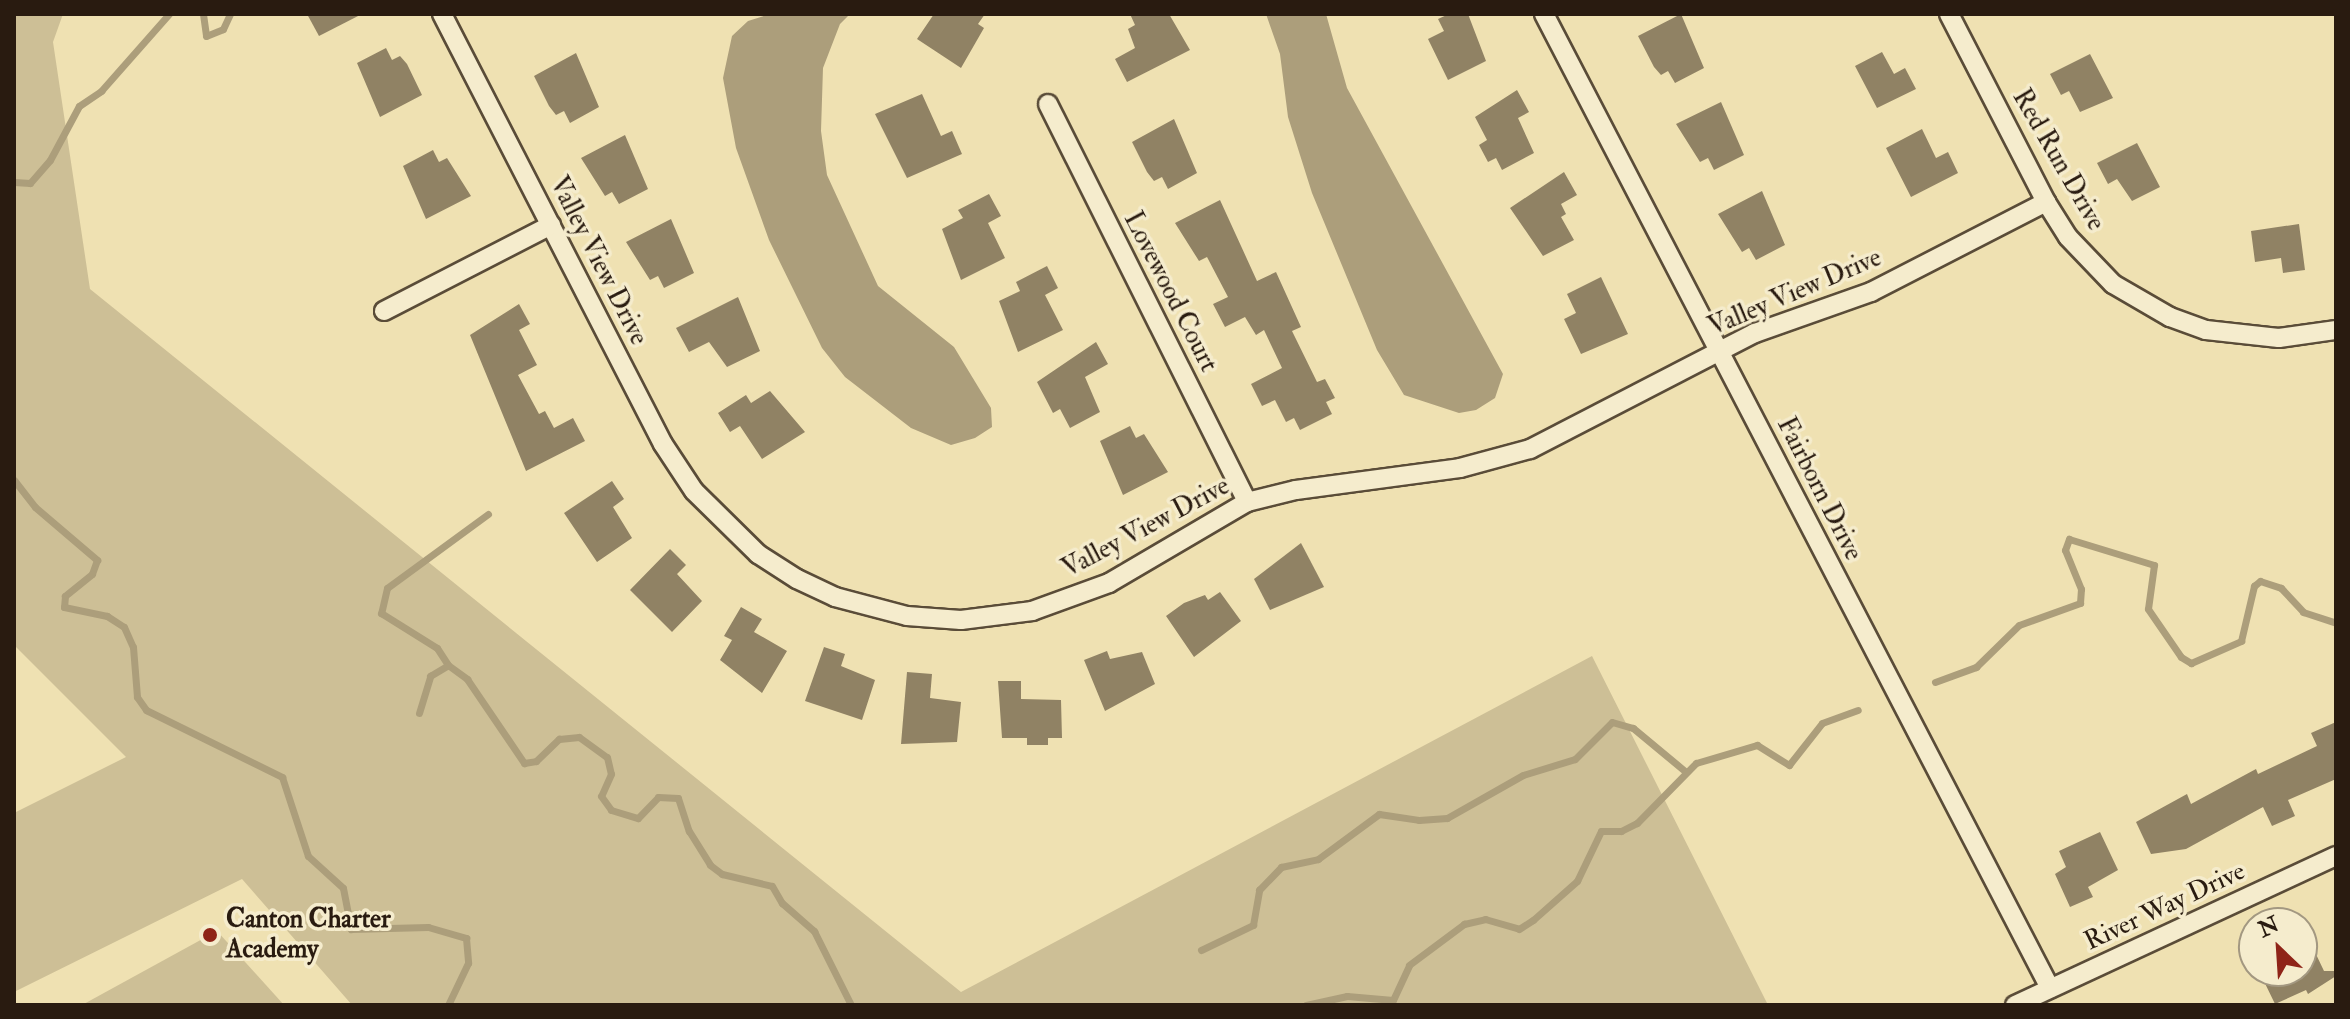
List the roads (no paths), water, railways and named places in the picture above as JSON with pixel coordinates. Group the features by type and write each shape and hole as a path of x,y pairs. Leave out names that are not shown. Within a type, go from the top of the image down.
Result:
{"street":[{"name":"Valley View Drive","path":"442,14 663,444 694,491 758,554 835,597 920,617 961,620 1032,611 1109,583 1247,502 1504,458 1551,439 1719,351 1871,292 2046,202"},
{"name":"Fairborn Drive","path":"1544,14 2050,988"},
{"name":"Red Run Drive","path":"1949,14 2046,202 2089,262 2126,293 2170,317 2237,336 2279,338 2336,330"},
{"name":"Lovewood Court","path":"1048,104 1247,502"},
{"path":"384,311 551,225"},
{"name":"River Way Drive","path":"2015,1005 2336,856"}],"waterway":[{"path":"14,182 30,183 50,160 79,106 101,91 169,14"},
{"path":"203,14 206,36 223,29 230,14"},
{"path":"14,480 35,507 97,560 92,574 65,596 64,607 107,616 124,627 133,647 137,697 146,710 282,777 308,856 343,888 351,929 428,927 466,938 468,963 448,1005"},
{"path":"488,514 387,588 381,613 437,648 448,665 467,679 524,763 536,761 559,739 579,737 607,757 611,774 601,796 611,810 638,818 658,797 678,798 689,831 710,865 722,874 772,886 782,903 814,931 851,1005"},
{"path":"1935,682 1976,667 2019,625 2080,603 2081,589 2065,550 2069,539 2154,565 2148,609 2181,657 2191,663 2241,641 2254,586 2260,581 2281,588 2303,612 2336,623"},
{"path":"419,713 430,676 448,665"},
{"path":"1306,1005 1347,996 1393,1000 1409,965 1464,924 1485,919 1519,929 1533,920 1577,881 1601,831 1621,831 1637,823 1696,763 1757,745 1789,765 1822,723 1858,710"},
{"path":"1201,950 1253,925 1259,890 1281,867 1318,859 1379,814 1419,820 1447,818 1523,775 1575,759 1612,722 1633,728 1686,772"}],"place":[{"name":"Canton Charter Academy","path":"210,935"}]}
